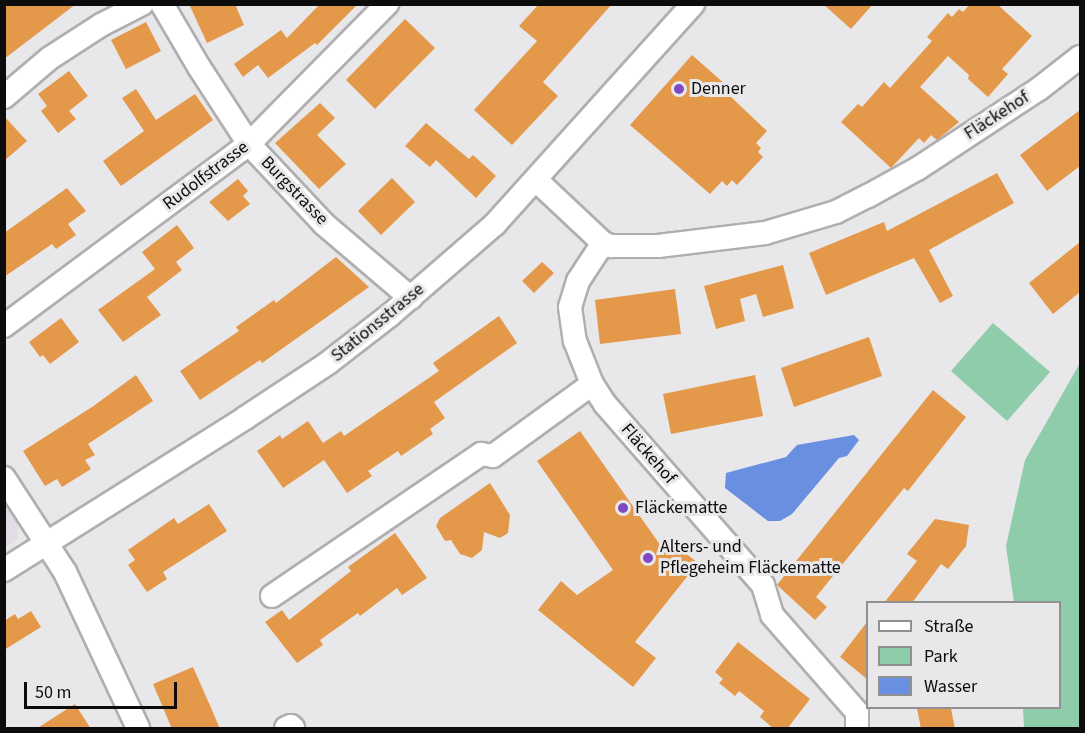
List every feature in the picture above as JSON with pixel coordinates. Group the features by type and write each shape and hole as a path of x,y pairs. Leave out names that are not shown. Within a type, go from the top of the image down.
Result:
{"street":[{"path":"4,97 50,58 101,25 142,4"},
{"name":"Burgstrasse","path":"162,4 199,67 249,144 324,224 411,298"},
{"name":"Rudolfstrasse","path":"4,326 249,144 387,4"},
{"name":"Stationsstrasse","path":"4,570 328,363 411,298 495,224 693,4"},
{"name":"Fläckehof","path":"857,729 857,712 772,615 763,585 604,404 592,384 575,340 570,307 578,281 603,243 624,248 658,246 765,233 836,212 926,162 1039,89 1080,57"},
{"path":"536,180 603,243"},
{"path":"272,596 481,454 493,456 592,384"},
{"path":"4,478 65,572 138,729"},
{"path":"286,729 291,726 293,729"}],"shaded area":[{"path":"4,494 21,520 17,522 18,538 5,548"}],"green space":[{"path":"993,323 1050,372 1007,421 951,371"},
{"path":"1080,363 1080,728 1024,728 1023,709 1061,709 1061,601 1014,601 1006,546 1025,460"}],"water":[{"path":"854,435 859,440 847,456 839,458 792,514 780,521 768,521 725,488 726,473 786,457 797,445"}],"building":[{"path":"4,4 76,4 4,59"},
{"path":"189,4 235,4 244,25 207,43"},
{"path":"320,4 358,4 317,45 315,43 268,78 258,65 243,77 234,64 281,30 287,38"},
{"path":"539,4 612,4 543,82 558,96 512,145 474,110 537,41 519,26"},
{"path":"823,4 873,4 851,29"},
{"path":"970,4 997,4 1032,36 1002,69 1008,74 988,97 948,56 920,87 959,122 937,140 931,135 924,143 919,138 891,168 841,122 858,104 862,107 884,82 890,88 932,41 927,37 948,13 952,17 959,9 963,12"},
{"path":"405,19 435,48 375,109 346,80"},
{"path":"146,22 161,51 126,69 111,40"},
{"path":"692,55 734,92 730,96 767,131 756,143 761,148 758,152 763,157 737,185 732,180 727,186 722,181 710,194 630,125"},
{"path":"69,71 88,96 69,111 76,119 58,133 41,111 47,106 38,94"},
{"path":"136,89 156,120 195,94 213,120 121,186 103,161 144,131 122,98"},
{"path":"320,103 335,118 317,135 346,164 319,189 275,143"},
{"path":"1080,110 1080,166 1047,191 1020,155"},
{"path":"4,116 27,141 4,161"},
{"path":"426,123 469,159 473,155 496,176 476,198 436,160 430,167 405,146"},
{"path":"997,173 1014,203 929,250 953,296 940,303 914,258 826,295 809,253 884,222 887,231"},
{"path":"392,178 415,202 381,235 358,211"},
{"path":"238,179 248,191 243,196 250,204 228,221 209,202"},
{"path":"67,188 86,211 68,224 76,235 56,249 52,244 4,277 4,233"},
{"path":"177,225 194,248 176,262 182,270 147,297 161,315 123,342 98,310 155,269 142,252"},
{"path":"1080,242 1080,292 1053,314 1029,283"},
{"path":"336,257 369,287 262,363 260,360 200,400 180,371 239,331 236,327 274,300 276,303"},
{"path":"542,262 554,273 534,293 522,281"},
{"path":"783,265 794,308 763,317 756,294 740,299 745,321 716,329 704,286"},
{"path":"675,289 681,334 600,344 595,300"},
{"path":"499,316 517,343 434,402 445,418 430,429 433,434 401,456 398,451 368,471 372,476 347,493 324,460 283,488 257,451 280,435 282,439 308,421 323,443 341,431 344,436 439,371 433,363"},
{"path":"61,318 79,342 50,364 43,355 40,357 29,342"},
{"path":"869,337 882,376 794,407 781,368"},
{"path":"136,375 153,401 88,444 95,455 85,460 91,469 62,487 57,479 45,486 23,451 92,407"},
{"path":"755,375 763,416 671,434 663,394"},
{"path":"933,390 966,417 908,491 904,488 816,597 827,607 815,620 777,585"},
{"name":"Alters- und Pflegeheim Fläckematte","path":"580,431 663,549 670,541 698,563 635,642 656,658 633,687 538,610 561,581 577,595 613,570 537,461"},
{"path":"490,483 510,515 508,533 500,538 484,532 482,550 472,558 460,554 451,540 445,541 436,526 440,518"},
{"path":"209,504 227,531 163,572 167,579 147,592 128,565 135,560 128,550 174,518 178,524"},
{"path":"935,519 969,525 966,546 948,569 941,564 913,601 886,601 917,561 907,554"},
{"path":"395,533 427,578 402,595 397,588 360,616 358,613 320,640 323,645 297,663 265,622 282,610 289,620 351,571 348,567"},
{"path":"31,611 41,627 4,650 4,621 15,614 18,619"},
{"path":"866,623 866,678 840,657"},
{"path":"738,642 810,699 787,729 774,729 760,717 764,711 739,691 735,696 719,683 723,679 715,672"},
{"path":"193,667 220,729 172,729 153,684"},
{"path":"75,704 91,729 36,729"},
{"path":"917,709 951,709 955,729 921,729"}],"place":[{"name":"Denner","path":"679,89"},
{"name":"Fläckematte","path":"623,508"},
{"name":"Alters- und Pflegeheim Fläckematte","path":"648,558"}]}
